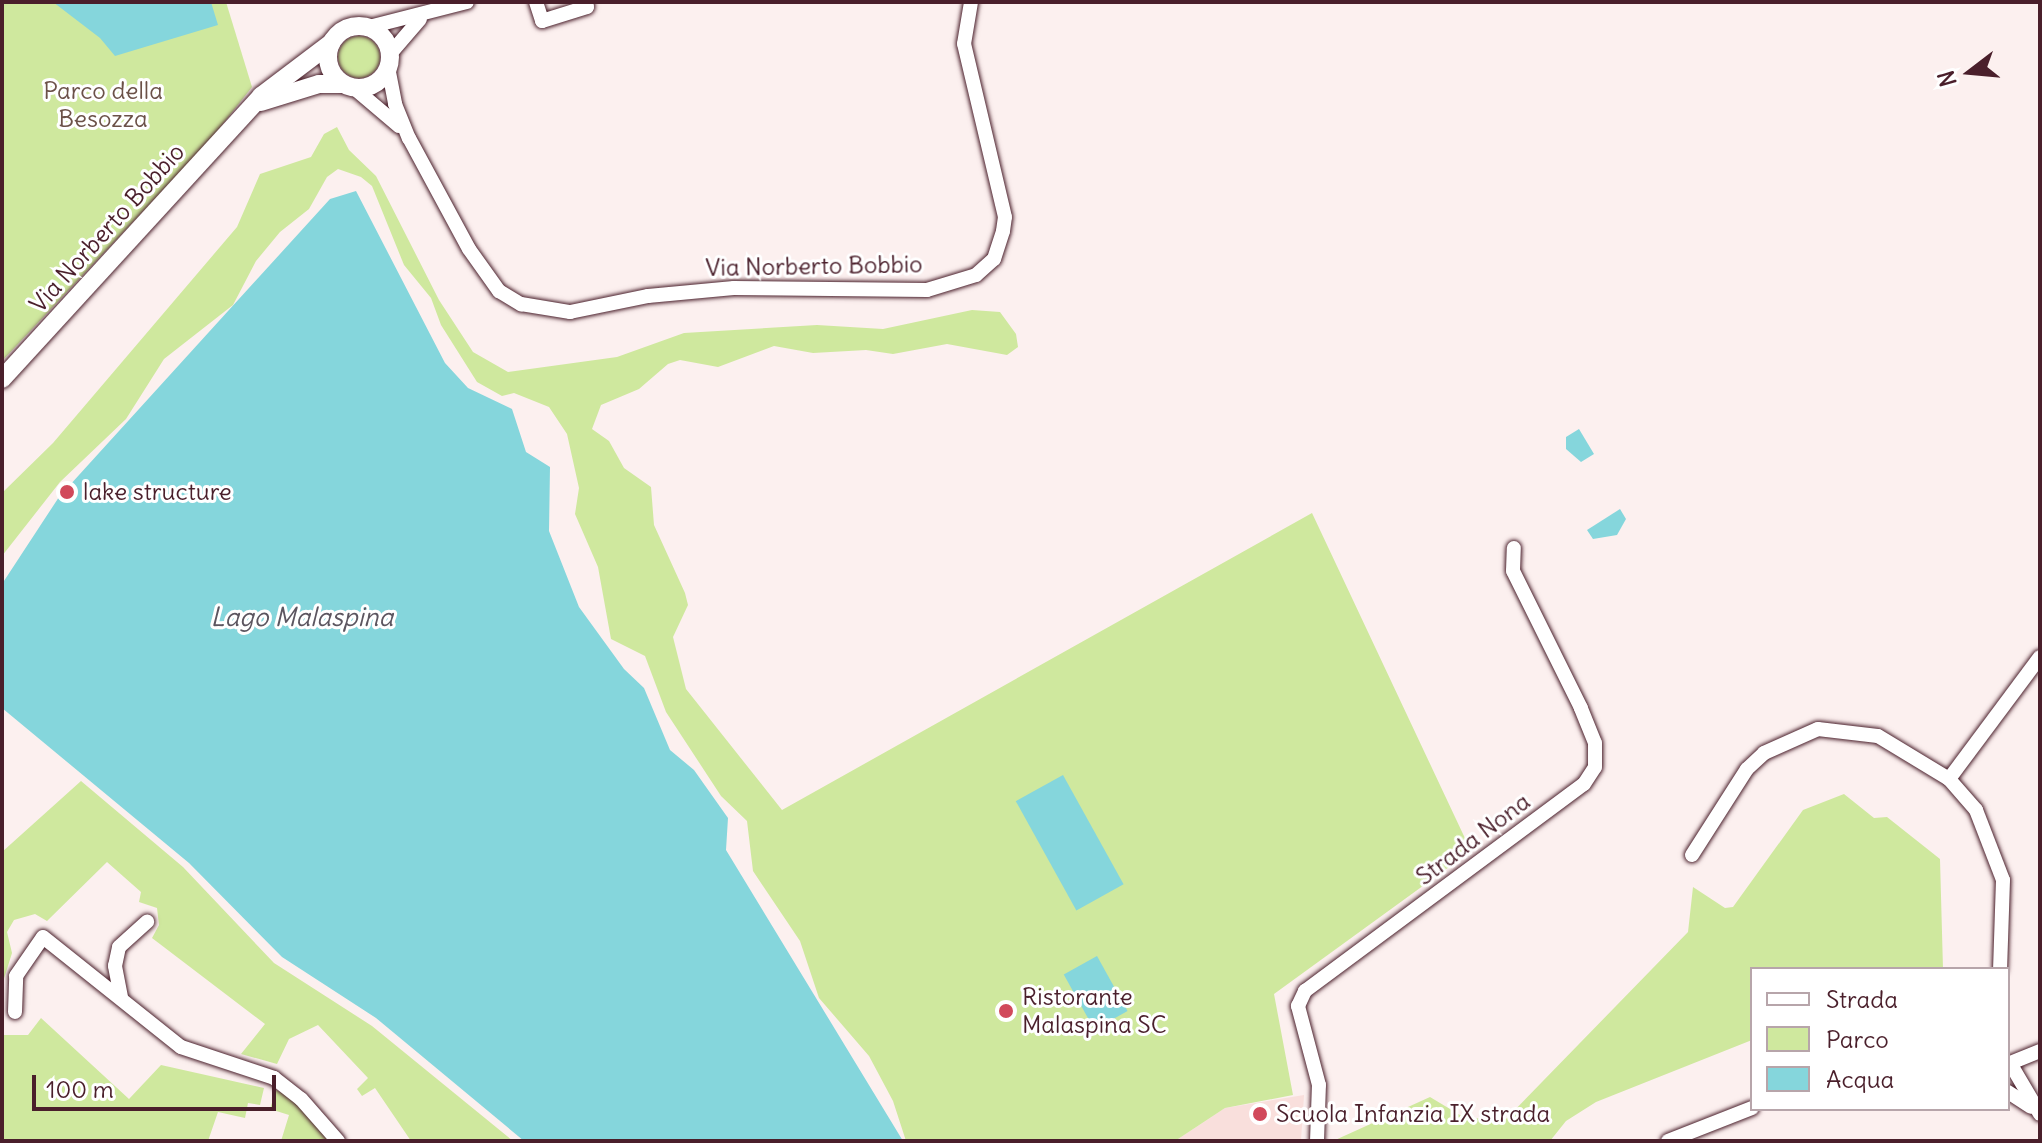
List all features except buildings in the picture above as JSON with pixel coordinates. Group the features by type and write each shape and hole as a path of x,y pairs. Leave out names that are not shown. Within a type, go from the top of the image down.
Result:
{"street":[{"path":"423,16 389,60 378,82 348,86 329,66 331,43 349,27 369,27 423,16 467,2"},
{"path":"536,2 542,21 587,7 586,2"},
{"name":"Via Norberto Bobbio","path":"389,60 395,104 409,138 483,273 508,298 539,310 570,312 648,296 734,288 897,293 946,286 976,275 994,259 1005,217 964,44 970,3"},
{"path":"369,27 385,39 389,60"},
{"name":"Via Norberto Bobbio","path":"2,379 248,110 283,75 331,43"},
{"name":"Via Norberto Bobbio","path":"248,110 281,93 348,86 384,109 409,138"},
{"name":"Strada Nona","path":"1317,1141 1319,1085 1298,1006 1305,991 1584,784 1595,767 1595,743 1581,708 1518,584 1514,548"},
{"path":"1949,779 2040,657"},
{"path":"1692,855 1747,769 1764,753 1818,729 1846,728 1878,736 1949,779 1976,810 2003,880 2000,967"},
{"path":"121,997 115,966 119,947 147,922"},
{"path":"15,1012 16,976 43,937 181,1047 274,1078 301,1099 338,1141"},
{"path":"2010,1062 2040,1051"},
{"path":"2010,1064 2040,1115"},
{"path":"2010,1093 2040,1115"},
{"path":"1668,1141 1750,1109"}],"shaded area":[{"name":"Scuola Infanzia IX strada","path":"1304,1095 1301,1141 1175,1141 1225,1108"}],"green space":[{"name":"Parco della Besozza","path":"2,2 226,2 252,87 211,139 2,361"},
{"path":"359,36 374,42 380,57 374,72 359,78 344,72 338,57 344,42"},
{"path":"337,127 349,150 376,176 439,300 473,352 508,372 617,357 684,333 817,325 883,329 972,310 1000,312 1016,334 1018,347 1007,355 947,344 893,354 866,350 813,353 774,346 718,367 680,360 668,364 639,389 601,405 592,429 609,441 624,468 651,487 654,525 685,593 688,605 673,637 686,689 782,810 1312,513 1471,851 1274,994 1293,1095 1225,1108 1175,1141 906,1141 893,1101 869,1056 819,998 800,941 753,871 747,821 721,796 666,712 645,656 611,639 598,567 575,514 579,488 567,434 549,407 514,393 502,396 477,382 441,325 431,298 404,265 372,186 361,177 338,169 327,177 309,209 280,232 256,261 233,305 164,359 126,419 60,482 2,556 2,493 53,443 237,227 260,174 311,157 324,134"},
{"path":"81,781 183,867 274,963 372,1026 513,1141 411,1141 375,1088 362,1096 357,1089 368,1078 318,1025 289,1039 277,1064 241,1054 265,1024 152,938 159,925 157,908 139,902 141,892 107,862 47,921 35,914 14,920 7,932 12,953 2,985 2,852"},
{"path":"1844,794 1874,818 1887,817 1940,859 1943,967 1750,967 1750,1041 1596,1102 1566,1121 1550,1141 1333,1141 1430,1097 1465,1118 1506,1119 1688,932 1693,887 1725,908 1733,907 1803,810"},
{"path":"41,1018 129,1099 161,1065 264,1088 260,1105 248,1103 245,1118 218,1112 208,1141 2,1141 2,1035 28,1035"},
{"path":"276,1090 295,1100 333,1141 281,1141 289,1115 270,1109"}],"water":[{"path":"53,2 211,2 218,25 115,56 100,38"},
{"name":"Lago Malaspina","path":"356,191 445,363 468,388 512,409 526,452 550,467 549,531 579,607 624,669 644,688 670,750 694,770 728,818 726,850 903,1141 524,1141 376,1018 282,957 189,863 2,708 2,584 59,497 330,199"},
{"path":"1579,429 1594,454 1581,462 1566,449 1566,437"},
{"path":"1620,509 1626,519 1617,535 1593,539 1587,530"},
{"path":"1063,775 1124,884 1076,911 1016,801"},
{"path":"1097,956 1128,1011 1094,1030 1064,974"}],"place":[{"name":"lake structure","path":"67,492"},
{"name":"Ristorante Malaspina SC","path":"1006,1011"},
{"name":"Scuola Infanzia IX strada","path":"1260,1114"}]}
